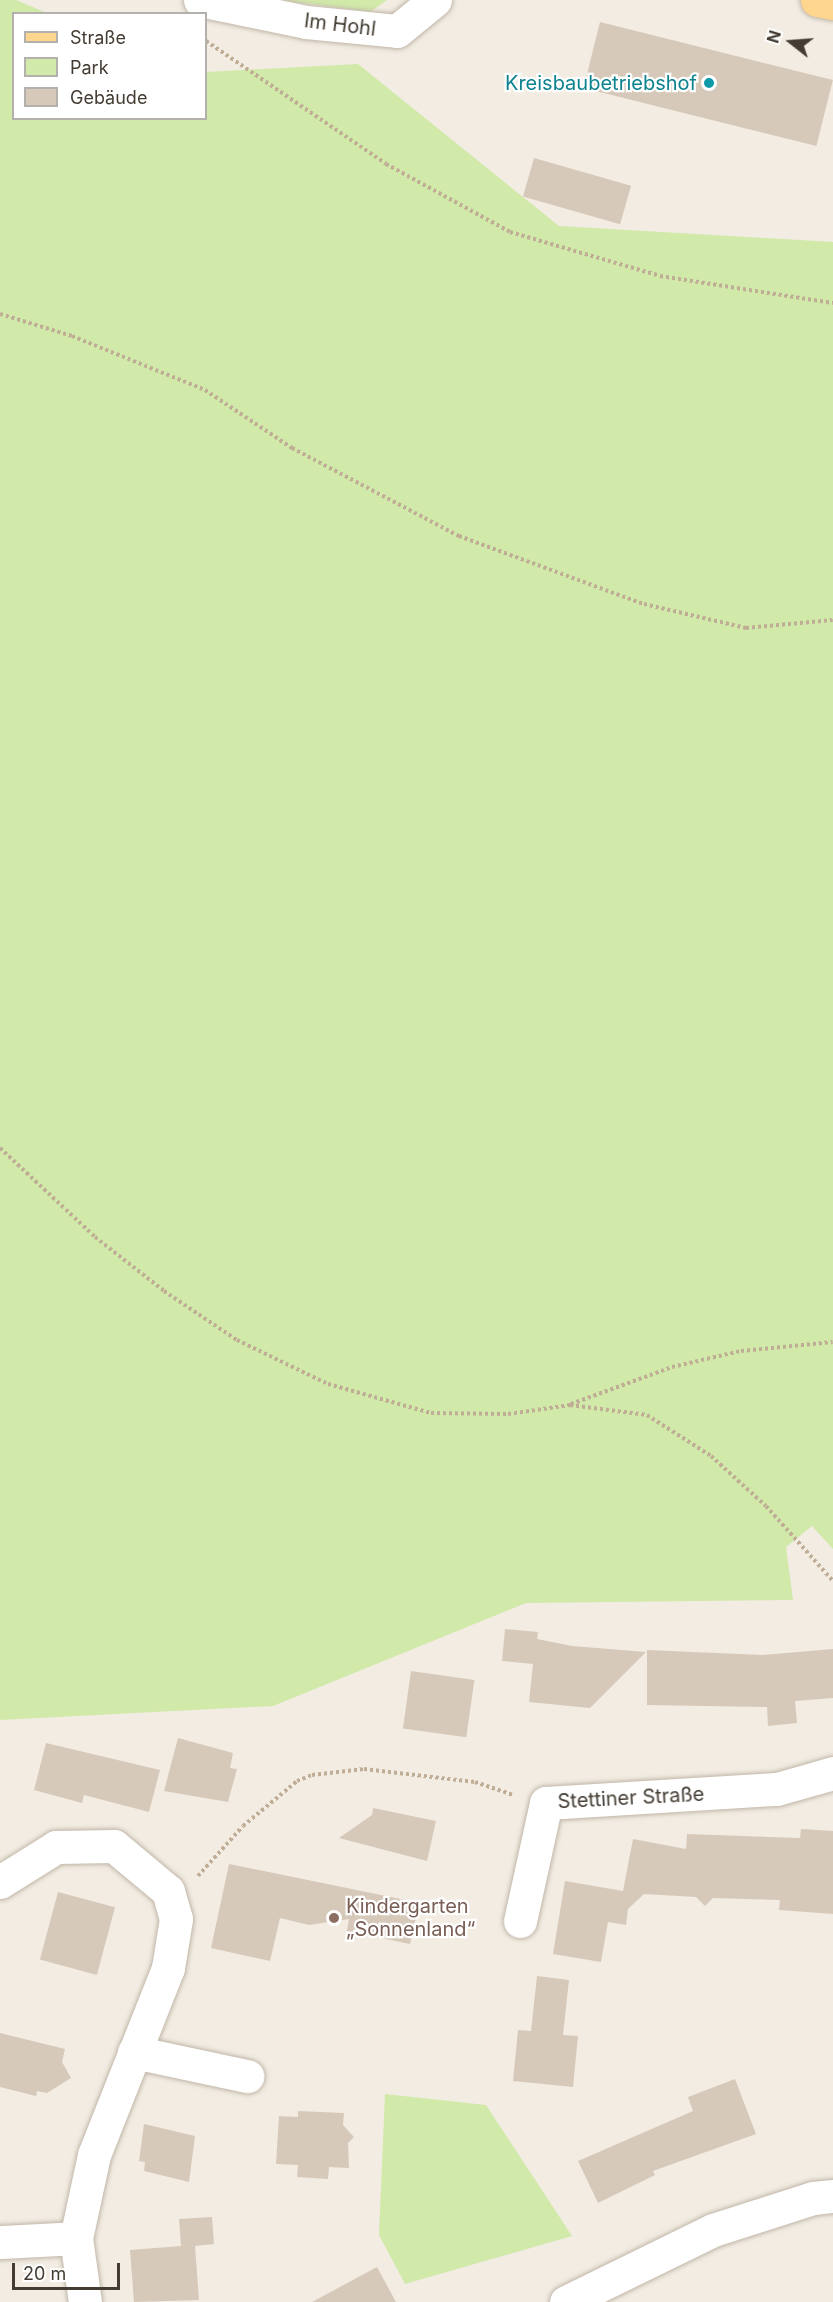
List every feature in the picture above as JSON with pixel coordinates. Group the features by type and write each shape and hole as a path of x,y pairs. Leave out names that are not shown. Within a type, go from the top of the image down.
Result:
{"main road":[{"path":"817,0 833,3"}],"street":[{"name":"Im Hohl","path":"200,0 306,22 397,31 435,0"},
{"name":"Stettiner Straße","path":"520,1921 546,1803 777,1789 833,1773"},
{"path":"0,1882 56,1846 114,1846 168,1891 176,1919 168,1968 94,2155 76,2238 85,2302"},
{"path":"134,2052 247,2076"},
{"path":"566,2302 713,2230 813,2198 833,2196"},
{"path":"0,2242 76,2238"}],"path":[{"path":"207,41 386,164 510,232 660,276 833,303"},
{"path":"0,314 72,336 205,390 292,448 459,536 634,600 746,628 833,620"},
{"path":"0,1148 95,1237 164,1291 237,1340 328,1384 431,1413 508,1414 570,1405 672,1366 741,1351 833,1342"},
{"path":"570,1405 647,1415 711,1456 766,1506 833,1581"},
{"path":"168,1891 198,1876 243,1826 297,1781 312,1774 364,1769 475,1782 546,1803"}],"green space":[{"path":"0,0 16,0 45,12 12,12 12,120 207,120 207,72 358,64 559,226 833,242 833,1549 812,1526 786,1547 793,1600 526,1603 273,1706 0,1720"},
{"path":"281,0 387,0 370,12"},
{"path":"385,2094 486,2105 572,2236 405,2284 379,2235"}],"building":[{"name":"Kreisbaubetriebshof","path":"600,22 833,80 816,146 584,88"},
{"path":"534,158 631,186 620,224 523,196"},
{"path":"505,1629 538,1632 537,1639 572,1646 646,1652 590,1708 529,1702 533,1664 502,1661"},
{"path":"833,1649 833,1698 795,1701 797,1723 768,1726 767,1707 647,1705 647,1650 763,1655"},
{"path":"411,1671 474,1680 466,1737 403,1728"},
{"path":"178,1738 233,1753 230,1768 237,1769 228,1802 164,1791"},
{"path":"46,1743 160,1770 149,1812 84,1795 82,1803 34,1790"},
{"path":"373,1808 436,1821 427,1861 339,1838 372,1815"},
{"path":"801,1829 833,1831 833,1914 779,1910 780,1900 713,1898 705,1906 696,1897 644,1894 628,1909 626,1925 608,1922 601,1962 553,1954 565,1881 623,1891 633,1839 686,1849 687,1834 800,1838"},
{"path":"229,1864 425,1904 425,1908 418,1909 410,1944 347,1931 349,1919 309,1925 280,1918 270,1961 211,1948"},
{"path":"58,1892 115,1907 97,1975 40,1960"},
{"path":"537,1976 569,1980 563,2035 578,2036 573,2087 513,2081 518,2030 531,2031"},
{"path":"0,2033 65,2049 62,2062 71,2078 47,2093 37,2091 36,2096 0,2087"},
{"path":"735,2079 756,2134 653,2171 655,2175 598,2203 578,2161 693,2111 688,2097"},
{"path":"298,2111 344,2113 343,2125 354,2137 348,2143 349,2168 329,2167 328,2179 297,2177 298,2165 276,2164 279,2116 298,2117"},
{"path":"144,2124 195,2136 189,2182 144,2171 145,2162 139,2161"},
{"path":"212,2217 214,2244 195,2246 199,2300 134,2302 130,2250 181,2246 179,2219"},
{"path":"377,2267 396,2302 312,2302"}],"place":[{"name":"Kreisbaubetriebshof","path":"709,83"},
{"name":"Kindergarten „Sonnenland“","path":"334,1918"}]}
